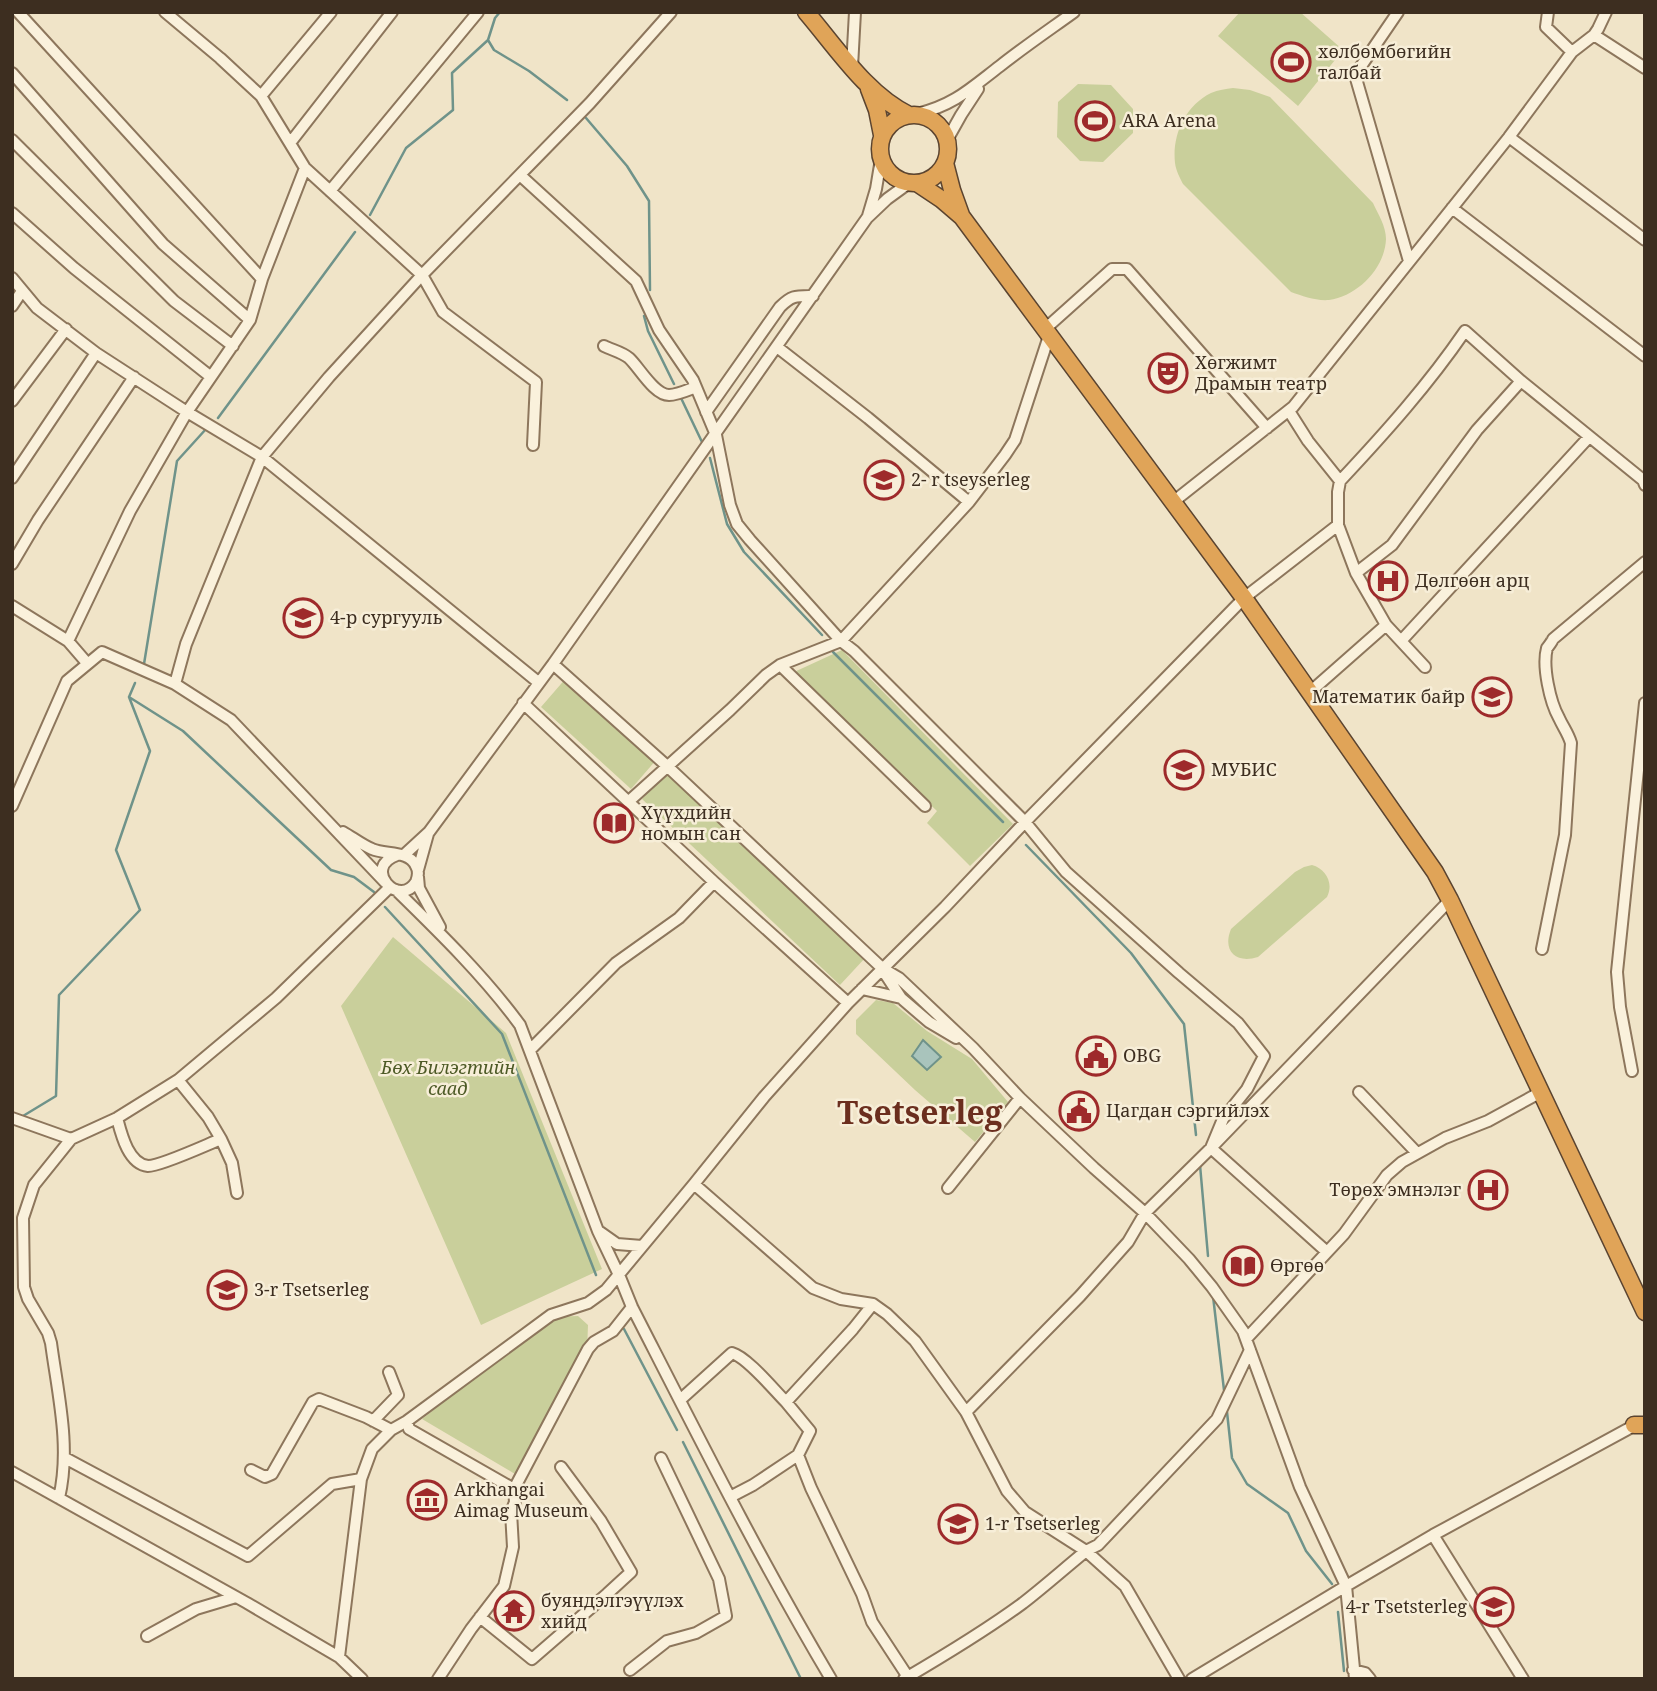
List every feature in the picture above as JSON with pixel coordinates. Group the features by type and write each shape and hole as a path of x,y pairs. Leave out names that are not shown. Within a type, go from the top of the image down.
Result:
{"highway":[{"path":"806,12 868,87 887,103 927,117 943,130 948,151 945,163 929,180 913,183"},
{"path":"868,87 877,110 882,135"},
{"path":"913,114 898,118 888,125 879,147 881,159 891,175 913,183 941,199 962,217 1244,598 1435,872 1645,1312"},
{"path":"945,163 962,217"}],"street":[{"path":"18,12 262,279"},
{"path":"165,12 261,96 305,168 422,275 443,312 536,382 533,445"},
{"path":"261,96 331,12"},
{"path":"290,143 392,12"},
{"path":"330,191 478,12"},
{"path":"175,684 186,644 262,457 329,377 422,275 521,176 671,12"},
{"path":"852,67 855,12"},
{"path":"913,114 946,105 960,98 1074,12"},
{"path":"1398,12 1355,75 1409,261"},
{"path":"1173,502 1289,411 1300,399 1509,137 1572,51 1594,35 1606,12"},
{"path":"1546,14 1546,27 1572,51"},
{"path":"1594,35 1645,68"},
{"path":"12,74 163,244 250,320"},
{"path":"947,140 986,78"},
{"path":"1509,137 1645,240"},
{"path":"12,140 174,301 233,346"},
{"path":"867,218 881,159"},
{"path":"68,641 130,511 187,412 250,320 262,279 305,168"},
{"path":"521,176 636,281 659,330 693,380 716,435 730,505 737,524 841,641 854,650 1025,822 1066,872 1179,974 1238,1023 1264,1056 1247,1089 1223,1119 1211,1148"},
{"path":"429,832 415,883 403,891 390,886 382,876 386,862 401,855 429,832 553,664 867,218 887,200 913,183"},
{"path":"1452,208 1645,356"},
{"path":"12,213 74,268 211,377"},
{"path":"628,802 766,675 780,665 841,641 969,502 1015,440 1047,332 1112,269 1127,269 1266,428"},
{"path":"12,278 37,308 96,353 262,457 538,681"},
{"path":"12,306 22,291"},
{"path":"706,411 780,307 795,296 813,296"},
{"path":"12,401 66,329"},
{"path":"1425,667 1386,625 1356,573 1338,524 1338,492 1340,481 1410,402 1465,331 1521,381 1644,481"},
{"path":"604,346 626,356 650,384 664,394 696,387"},
{"path":"777,347 969,502"},
{"path":"12,478 96,353"},
{"path":"12,564 38,520 134,377"},
{"path":"1356,573 1392,545 1478,430 1521,381"},
{"path":"1289,411 1308,441 1340,481"},
{"path":"1401,641 1589,437"},
{"path":"339,1657 361,1479 372,1449 391,1430 407,1421 537,1324 551,1315 588,1303 606,1290 764,1097 848,1003 945,907 1244,598 1338,524"},
{"path":"1542,949 1565,835 1571,743 1569,733 1559,719 1550,696 1546,662 1548,648 1553,639 1645,562"},
{"path":"12,606 68,641 87,663"},
{"path":"1310,692 1386,625"},
{"path":"12,806 67,681 102,652 175,684 231,720 390,886 448,942 501,999 520,1025 598,1231 632,1307 730,1497 831,1679"},
{"path":"553,664 667,766 882,968 899,978 974,1048 1020,1098 1145,1213 1212,1287 1243,1331 1300,1487 1346,1586 1354,1674 1365,1673 1370,1679"},
{"path":"780,665 925,806"},
{"path":"523,703 848,1003"},
{"path":"1632,1070 1620,1007 1617,972 1645,703"},
{"path":"332,824 372,849 411,858 416,863 419,888 448,942"},
{"path":"530,1050 616,963 679,918 714,882"},
{"path":"59,1498 65,1458 51,1343 24,1287 23,1218 34,1185 71,1139 117,1118 178,1080 276,998 390,886"},
{"path":"966,1412 1088,1287 1128,1242 1145,1213 1451,901"},
{"path":"882,968 901,998 929,1022 974,1048"},
{"path":"862,989 901,998"},
{"path":"178,1080 208,1117 221,1139 232,1163 237,1193"},
{"path":"1359,1092 1417,1153"},
{"path":"798,1455 811,1489 863,1594 872,1622 906,1678 987,1629 1086,1551 1098,1545 1217,1419 1248,1344 1344,1234 1387,1175 1402,1162 1445,1138 1488,1121 1541,1093"},
{"path":"948,1188 1020,1098"},
{"path":"117,1118 126,1146 134,1157 148,1166 221,1139"},
{"path":"16,1120 71,1139"},
{"path":"1211,1148 1327,1252"},
{"path":"694,1184 813,1288 841,1299 873,1304 915,1341 966,1412 1007,1491 1025,1512 1086,1551 1125,1586 1179,1679"},
{"path":"598,1231 617,1244 642,1246"},
{"path":"786,1402 873,1304"},
{"path":"438,1679 504,1586 513,1547 511,1512 515,1502 514,1489 588,1349 594,1342 613,1331 632,1307"},
{"path":"680,1400 732,1353 737,1354 786,1402 810,1432 798,1455 730,1497"},
{"path":"373,1421 398,1395 388,1372"},
{"path":"251,1470 265,1477 272,1474 313,1402 319,1399 391,1430"},
{"path":"407,1421 409,1429 514,1489"},
{"path":"1192,1679 1433,1535 1641,1423"},
{"path":"65,1458 248,1556 332,1484 361,1479"},
{"path":"630,1670 667,1642 696,1633 726,1616 719,1578 660,1458"},
{"path":"481,1617 532,1659 631,1572 601,1521 561,1467"},
{"path":"12,1472 339,1657 362,1679"},
{"path":"1433,1535 1523,1679"},
{"path":"147,1636 196,1609 236,1597"}],"green space":[{"name":"хөлбөмбөгийн талбай","path":"1240,12 1300,12 1343,50 1298,106 1218,36"},
{"name":"ARA Arena","path":"1078,84 1111,85 1133,109 1133,133 1103,162 1080,161 1057,137 1058,102"},
{"path":"1233,88 1270,97 1373,203 1385,229 1386,239 1381,260 1360,287 1329,300 1309,298 1291,292 1183,184 1175,163 1176,142 1182,122 1187,113 1202,99 1214,92"},
{"path":"842,650 1013,824 970,866 927,823 937,811 792,673"},
{"path":"567,677 657,759 631,789 541,707"},
{"path":"669,771 866,957 840,985 642,799"},
{"path":"1312,865 1327,877 1330,887 1327,897 1258,957 1243,959 1233,954 1228,944 1231,929 1295,872"},
{"name":"Бөх Билэгтийн саад","path":"393,937 506,1033 602,1269 481,1325 341,1006"},
{"path":"876,1000 893,1003 927,1031 972,1059 1008,1102 975,1142 856,1034 856,1020"},
{"path":"578,1316 588,1325 587,1352 581,1356 515,1474 422,1419 550,1317"}],"water":[{"path":"923,1040 941,1057 927,1070 912,1056"}],"waterway":[{"path":"370,215 406,148 453,110 452,73 488,40 495,18 500,12"},
{"path":"488,40 494,50 529,71 567,100"},
{"path":"586,118 627,166 649,201 650,290"},
{"path":"218,418 355,232"},
{"path":"644,316 648,331 674,384"},
{"path":"681,398 702,442"},
{"path":"144,664 177,461 206,429"},
{"path":"710,458 727,524 744,552 822,635"},
{"path":"833,652 1003,822"},
{"path":"135,683 129,697 183,731 331,870 354,877 374,892"},
{"path":"23,1116 56,1096 59,995 140,910 116,850 150,751 129,697"},
{"path":"1026,845 1131,953 1184,1024 1196,1135"},
{"path":"385,907 502,1034 596,1275"},
{"path":"1200,1165 1208,1256"},
{"path":"1213,1296 1224,1390"},
{"path":"624,1329 677,1430"},
{"path":"1227,1412 1232,1458 1247,1484 1288,1513 1306,1551 1332,1584"},
{"path":"683,1442 801,1679"},
{"path":"1338,1612 1344,1671"}],"place":[{"name":"хөлбөмбөгийн талбай","path":"1291,62"},
{"name":"ARA Arena","path":"1095,121"},
{"name":"Хөгжимт Драмын театр","path":"1168,373"},
{"name":"2- r tseyserleg","path":"884,480"},
{"name":"Дөлгөөн арц","path":"1388,581"},
{"name":"4-р сургууль","path":"303,618"},
{"name":"Математик байр","path":"1492,697"},
{"name":"МУБИС","path":"1184,770"},
{"name":"Хүүхдийн номын сан","path":"614,823"},
{"name":"OBG","path":"1096,1056"},
{"name":"Цагдан сэргийлэх","path":"1079,1111"},
{"name":"Төрөх эмнэлэг","path":"1488,1190"},
{"name":"Өргөө","path":"1243,1266"},
{"name":"3-r Tsetserleg","path":"227,1290"},
{"name":"Arkhangai Aimag Museum","path":"427,1500"},
{"name":"1-r Tsetserleg","path":"958,1524"},
{"name":"4-r Tsetsterleg","path":"1494,1607"},
{"name":"буяндэлгэүүлэх хийд","path":"514,1611"}],"district":[{"name":"Tsetserleg","path":"920,1113"}]}
